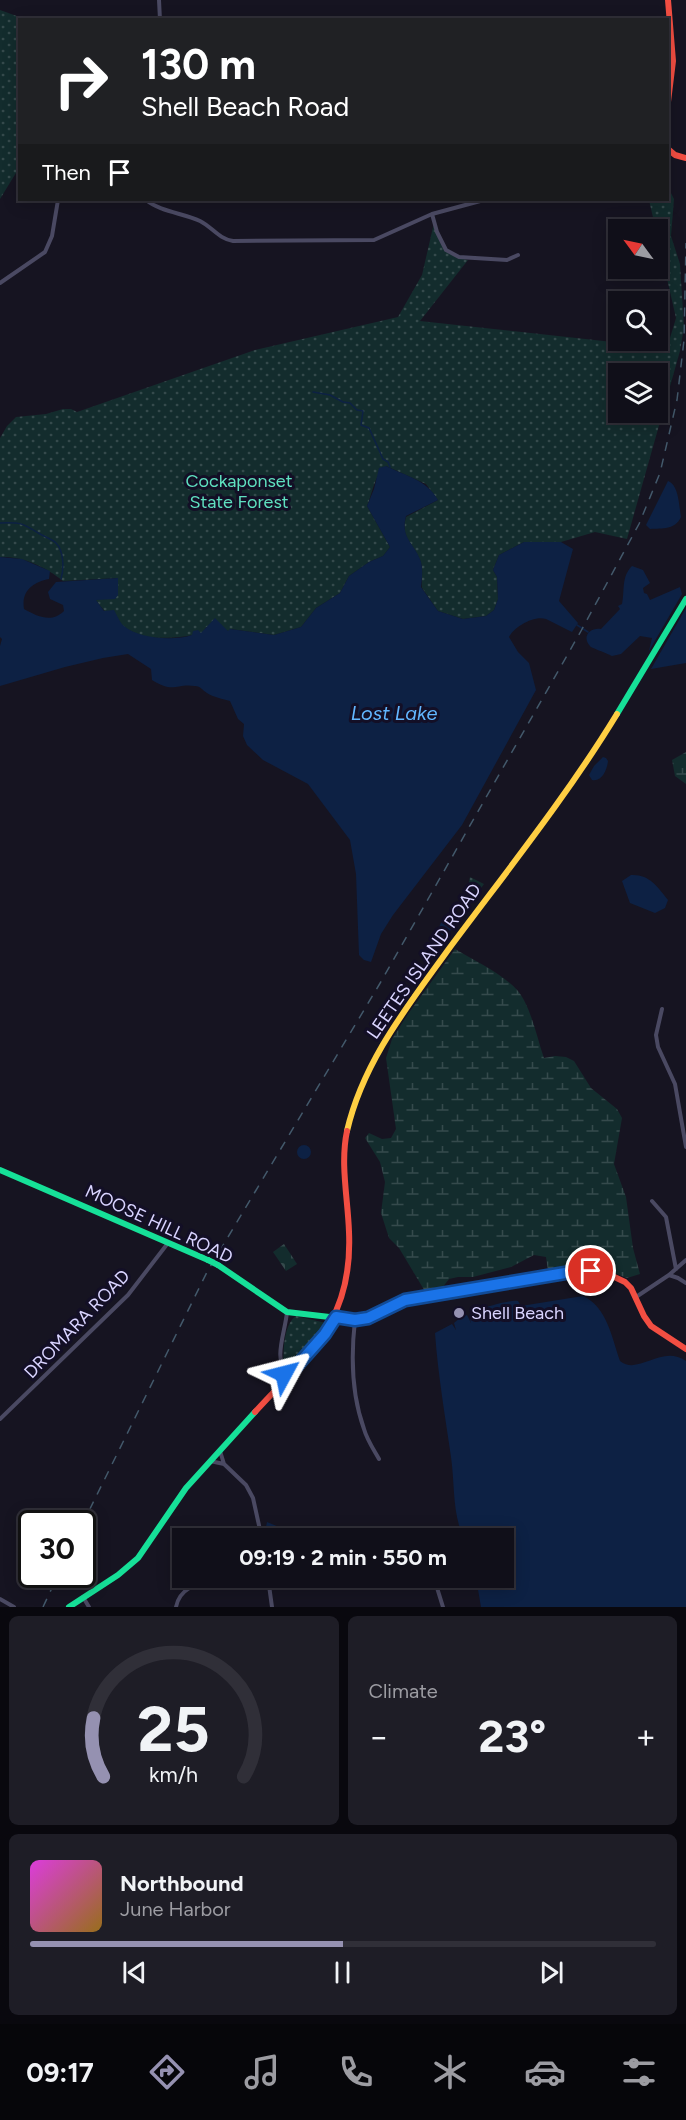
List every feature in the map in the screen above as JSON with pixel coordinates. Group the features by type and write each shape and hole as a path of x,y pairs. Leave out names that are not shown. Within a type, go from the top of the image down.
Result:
{"main road":[{"path":"668,0 673,61 669,94"},
{"path":"669,150 675,155 686,158"},
{"name":"LEETES ISLAND ROAD","path":"69,1607 118,1575 138,1558 180,1496 325,1334 336,1317 345,1290 350,1259 344,1166 346,1140 354,1110 380,1050 400,1017 586,763 686,599"},
{"name":"MOOSE HILL ROAD","path":"0,1170 208,1260 287,1312 355,1320"},
{"path":"355,1320 368,1318 405,1300 559,1274 604,1272 620,1279 628,1286 636,1297 638,1308 649,1324 686,1349"}],"street":[{"path":"159,0 160,18"},
{"path":"0,284 45,252 52,236 58,201"},
{"path":"148,201 155,206 199,221 223,238 233,241 370,240 387,235 432,214 480,201"},
{"path":"432,214 437,232 446,250 459,257 507,260 518,255"},
{"path":"662,1009 656,1035 658,1047 675,1084 686,1147"},
{"path":"652,1201 666,1217 676,1269"},
{"name":"DROMARA ROAD","path":"0,1419 128,1295 168,1243"},
{"path":"636,1297 669,1275 686,1260"},
{"path":"669,1275 686,1283"},
{"path":"287,1312 280,1353 282,1369 287,1377"},
{"path":"355,1320 356,1399 364,1430 379,1460"},
{"path":"220,1450 224,1464 250,1491 260,1528"},
{"path":"210,1461 224,1464"},
{"path":"176,1607 181,1594 190,1588"},
{"path":"269,1588 272,1607"},
{"path":"437,1588 443,1607"},
{"path":"83,1597 89,1607"},
{"path":"0,1599 14,1607"}],"green space":[{"path":"0,10 22,18 18,18 18,170 0,199"},
{"name":"Cockaponset State Forest","path":"669,189 674,199 671,236 680,264 684,327 668,394 668,363 608,363 608,423 660,423 627,539 595,532 561,542 524,542 499,555 493,570 497,577 498,599 494,610 486,616 463,619 438,611 422,588 421,563 406,535 406,517 438,500 426,484 386,466 376,479 367,506 390,547 383,556 369,562 349,576 340,593 316,608 301,627 274,635 206,627 204,632 183,637 143,636 116,621 95,599 118,578 63,581 34,563 17,558 0,557 0,438 16,417 46,414 63,409 77,412 255,350 398,317 422,275 434,223 438,238 444,248 453,256 468,260 420,321 608,342 608,351 668,351 676,318 667,279 668,219 653,219 649,201 669,201"},
{"path":"686,752 686,784 675,776 672,760"},
{"path":"470,877 484,884 469,905 467,891"},
{"path":"455,949 496,973 518,991 530,1014 544,1058 566,1057 574,1061 591,1088 617,1109 622,1118 614,1164 626,1197 633,1248 640,1274 627,1278 589,1266 548,1271 546,1257 534,1255 511,1267 473,1277 449,1279 442,1288 426,1293 399,1248 389,1238 381,1213 385,1182 380,1162 365,1138 369,1133 382,1139 391,1138 396,1129 386,1058 392,1039"},
{"path":"284,1244 297,1264 286,1271 273,1252"},
{"path":"296,1316 326,1323 310,1344 283,1370 286,1333 288,1326"}],"water":[{"name":"Lost Lake","path":"386,466 422,483 438,500 406,516 405,530 421,562 421,587 438,611 463,619 486,616 494,610 498,599 497,577 493,570 499,555 524,542 561,542 573,549 559,601 578,623 572,632 546,619 530,620 509,637 518,652 529,663 536,690 462,825 393,915 381,934 371,962 359,955 356,874 350,840 308,784 263,760 247,745 243,736 244,724 238,719 230,701 212,696 197,686 170,687 159,684 152,680 151,669 128,654 65,667 0,686 2,639 0,637 0,557 22,559 50,571 49,579 33,585 24,597 24,609 45,618 55,617 64,611 63,605 50,599 48,592 56,582 118,578 118,595 115,599 96,600 104,611 114,610 123,625 138,634 157,638 185,637 192,635 193,631 198,630 201,633 215,618 228,631 230,629 274,635 301,627 316,608 340,593 349,576 369,562 383,556 390,547 367,506 379,468"},
{"path":"668,481 672,483 676,491 681,517 672,526 650,529 646,525"},
{"path":"632,566 643,570 650,583 643,588 650,600 680,587 682,594 649,651 652,638 640,636 621,654 612,656 591,647 587,642 587,636 594,629 601,629 620,609 618,606 622,604 625,579"},
{"path":"686,608 686,663 651,669"},
{"path":"603,757 608,761 605,771 599,779 592,780 589,775"},
{"path":"631,875 648,879 656,886 668,900 665,908 655,913 630,903 622,881"},
{"path":"448,913 453,915 452,927 449,934 440,941 437,936 439,929"},
{"path":"304,1145 309,1147 311,1152 309,1157 304,1159 299,1157 297,1152 299,1147"},
{"path":"583,1296 591,1301 603,1315 620,1361 627,1365 635,1365 668,1356 686,1361 686,1607 481,1607 478,1588 514,1588 514,1528 460,1528 435,1333 452,1324 456,1330 454,1323 461,1317 467,1315 471,1323 469,1315 501,1303 518,1301 521,1306"},
{"path":"267,1522 279,1528 266,1528"}],"waterway":[{"path":"313,392 330,395 363,411 361,425 369,428 383,459 390,467"},
{"path":"0,523 21,524 53,540 59,546 63,560 61,579"},
{"path":"577,625 588,632"}],"railway":[{"path":"89,1510 207,1272 379,985 581,631 639,524 660,473 677,400 684,340 686,243"},
{"path":"43,1607 52,1588"}],"traffic: fast":[{"path":"617,714 686,599"},
{"path":"0,1170 208,1260"},
{"path":"208,1260 218,1265"},
{"path":"218,1265 287,1312 355,1320 368,1318 405,1300 429,1295"},
{"path":"69,1607 118,1575 138,1558 186,1488 255,1412"}],"traffic: slow":[{"path":"347,1131 354,1106 375,1058 402,1014 557,804 617,714"}],"traffic: jam":[{"path":"668,0 673,61 669,94"},
{"path":"669,150 675,155 686,158"},
{"path":"255,1412 310,1352 324,1333 336,1312 344,1289 349,1232 344,1169 347,1131"},
{"path":"429,1295 571,1272 608,1274 625,1282 631,1288 651,1326 686,1349"}],"place":[{"name":"Shell Beach","path":"459,1313"}],"route":[{"path":"284,1374 287,1377 325,1334 336,1317 355,1320 368,1318 405,1300 571,1272 591,1271"}]}
